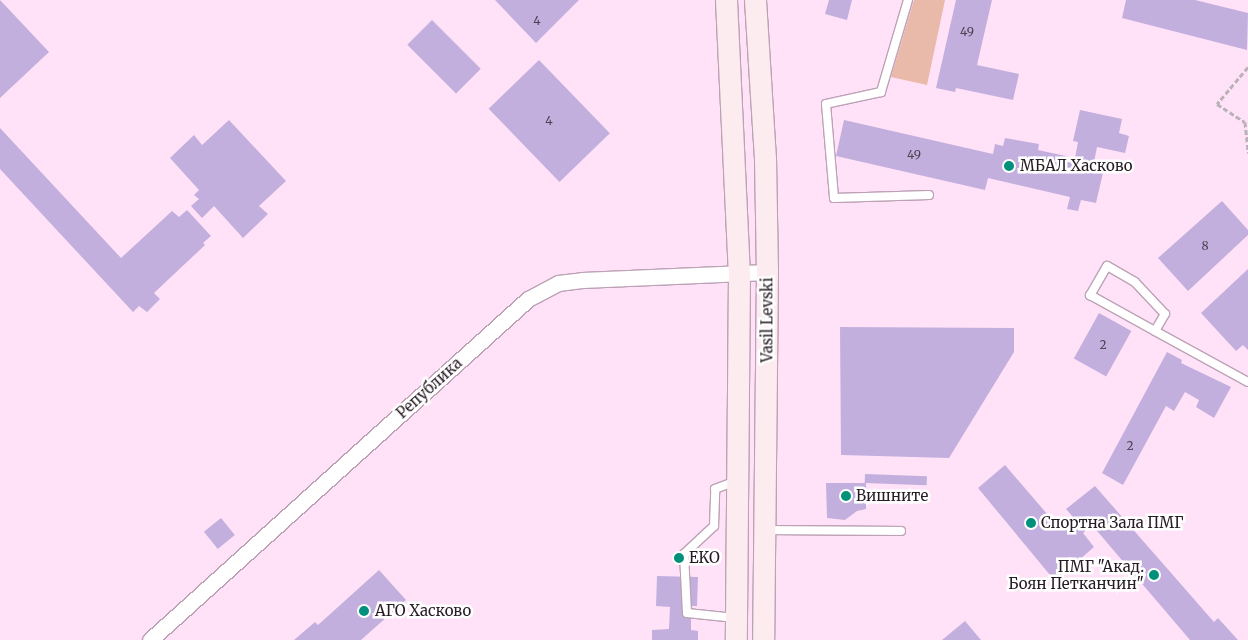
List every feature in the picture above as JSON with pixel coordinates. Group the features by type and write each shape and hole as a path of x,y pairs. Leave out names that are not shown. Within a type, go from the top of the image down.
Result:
{"main road":[{"name":"Vasil Levski","path":"726,0 739,275 736,640"},
{"name":"Vasil Levski","path":"755,0 765,158 767,272 766,530 763,640"}],"street":[{"name":"Република","path":"150,640 528,299 566,282 739,275 767,272"}],"lane":[{"path":"908,0 881,92 826,104 834,198 929,195"},
{"path":"1155,331 1165,314 1136,282 1107,266 1090,296 1248,382"},
{"path":"736,618 687,613 684,554 714,526 715,489 738,480"},
{"path":"766,530 900,531"}],"path":[{"path":"1248,67 1217,104 1245,122 1248,153"}],"shaded area":[{"path":"0,0 1248,0 1248,640 0,640"},
{"path":"914,0 945,0 927,85 891,77"}],"building":[{"path":"0,0 49,52 0,98"},
{"path":"495,0 579,0 536,43"},
{"path":"829,0 852,0 847,20 825,14"},
{"path":"956,0 992,0 977,65 1019,74 1013,100 956,88 955,92 936,88"},
{"path":"1126,0 1195,0 1248,13 1247,50 1122,18"},
{"path":"432,20 481,69 456,94 407,45"},
{"path":"539,60 610,133 560,182 489,109"},
{"path":"1080,110 1122,119 1119,133 1129,136 1125,153 1097,147 1094,162 1105,164 1096,203 1081,200 1078,211 1067,209 1070,197 988,178 985,190 836,156 844,120 993,154 995,144 1003,146 1005,138 1039,144 1038,150 1075,158 1078,142 1073,141"},
{"path":"229,120 286,181 259,206 268,214 243,238 214,206 202,218 191,206 199,199 194,195 199,190 170,158 194,135 202,145"},
{"path":"0,128 121,258 172,211 179,217 187,210 211,236 203,243 205,245 154,293 160,299 147,312 139,306 133,312 0,169"},
{"path":"1222,201 1248,230 1248,235 1188,291 1158,258"},
{"path":"1248,269 1248,350 1243,345 1236,351 1201,313"},
{"path":"1099,313 1131,331 1106,376 1074,358"},
{"path":"840,327 1014,328 1014,352 949,458 841,455"},
{"path":"1167,352 1182,360 1181,363 1231,387 1214,418 1196,407 1199,400 1185,392 1174,411 1166,406 1123,485 1102,473"},
{"path":"1005,465 1060,529 1073,517 1066,509 1095,486 1214,622 1218,618 1238,640 1190,640 1092,525 1083,533 1094,547 1055,581 978,488"},
{"path":"865,474 927,476 927,485 865,483"},
{"name":"Вишните","path":"826,483 866,483 866,509 857,511 845,520 827,518"},
{"path":"221,518 235,535 218,549 204,532"},
{"name":"АГО Хасково","path":"379,570 406,600 361,640 294,640 315,622 318,625"},
{"path":"657,576 698,577 697,606 691,606 691,630 698,631 698,640 652,640 652,630 669,629 670,607 656,606"},
{"path":"965,621 981,640 942,640"}],"place":[{"name":"МБАЛ Хасково","path":"1009,166"},
{"name":"Вишните","path":"846,496"},
{"name":"Спортна Зала ПМГ","path":"1031,523"},
{"name":"EKO","path":"679,558"},
{"name":"ПМГ \"Акад. Боян Петканчин\"","path":"1154,575"},
{"name":"АГО Хасково","path":"364,611"}]}
